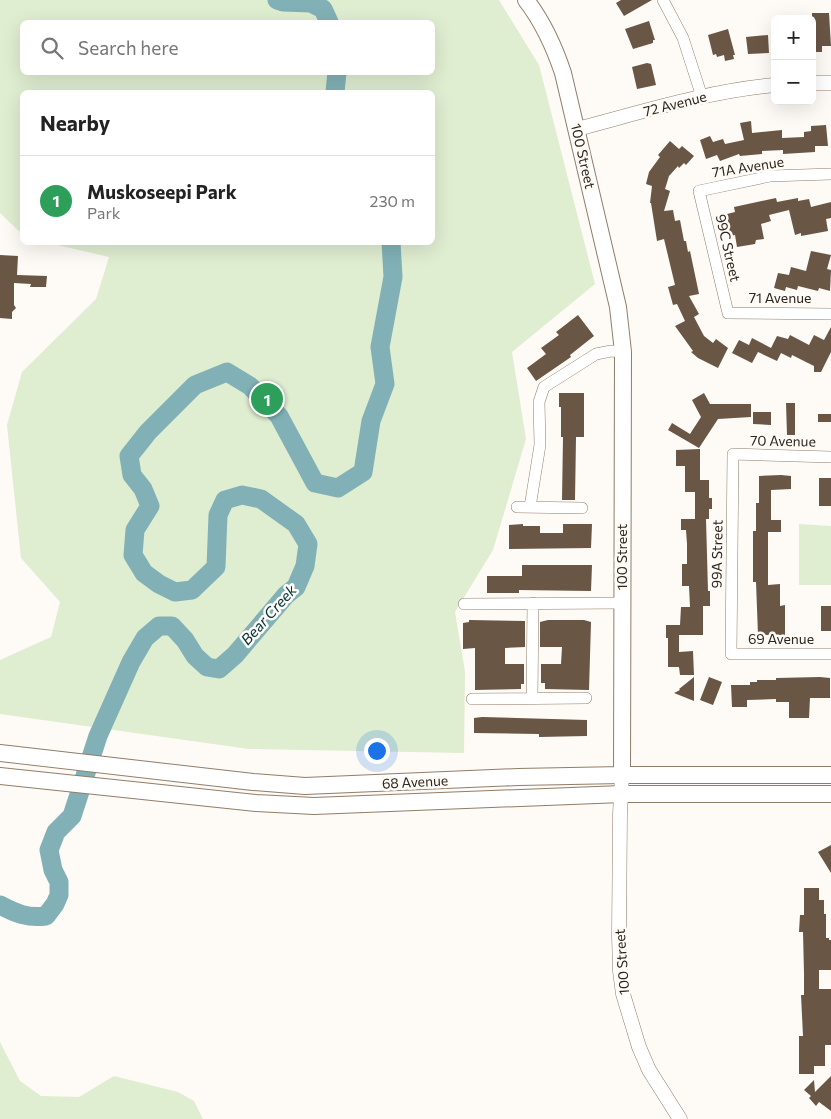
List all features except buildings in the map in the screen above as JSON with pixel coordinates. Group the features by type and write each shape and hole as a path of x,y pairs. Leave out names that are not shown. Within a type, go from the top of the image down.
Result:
{"main road":[{"name":"100 Street","path":"526,0 554,45 563,73 618,307 623,352 622,775"},
{"name":"68 Avenue","path":"4,754 253,782 305,786 518,777 831,775"},
{"name":"68 Avenue","path":"0,776 256,803 314,806 622,794 831,794"}],"street":[{"path":"663,0 683,38 702,97"},
{"path":"816,83 831,83"},
{"name":"72 Avenue","path":"577,129 733,90 771,85"},
{"name":"71A Avenue","path":"699,191 770,176 831,174"},
{"name":"99C Street","path":"699,191 728,313"},
{"name":"71 Avenue","path":"728,313 831,314"},
{"path":"530,507 540,445 539,402 544,387 596,354 611,351 623,352"},
{"name":"70 Avenue","path":"733,454 831,457"},
{"name":"99A Street","path":"732,654 733,454"},
{"path":"517,507 582,508"},
{"path":"532,698 533,603"},
{"path":"464,604 622,603"},
{"name":"69 Avenue","path":"732,654 831,654"},
{"path":"472,699 586,698"},
{"name":"100 Street","path":"622,775 619,935 623,994 639,1047 678,1118"}],"green space":[{"path":"0,0 499,0 539,65 595,284 512,352 526,439 493,550 455,612 465,672 464,753 249,749 0,714 0,660 51,637 60,602 21,558 7,425 22,372 96,299 109,257 58,245 435,245 435,90 20,90 20,232 0,213"},
{"path":"799,524 831,526 831,585 799,585"},
{"path":"0,1042 20,1081 41,1096 79,1097 114,1076 178,1092 194,1101 203,1119 0,1119"}],"waterway":[{"name":"Bear Creek","path":"277,0 311,3 323,9 328,20"},
{"name":"Bear Creek","path":"335,90 337,75"},
{"name":"Bear Creek","path":"0,905 22,915 46,916 55,904 59,895 59,882 53,870 49,850 56,832 72,816 98,736 131,662 145,638 159,626 172,626 185,640 195,656 207,667 219,669 235,655 286,595 296,587 305,566 308,544 296,524 261,499 242,495 225,500 218,515 216,567 192,590 175,592 159,584 144,573 133,555 135,530 150,506 143,489 132,475 129,456 148,432 195,385 227,372 250,386 279,416 315,483 338,488 363,472 371,421 385,384 380,347 393,277 391,245"}],"place":[{"name":"Muskoseepi Park","path":"267,399"}]}
